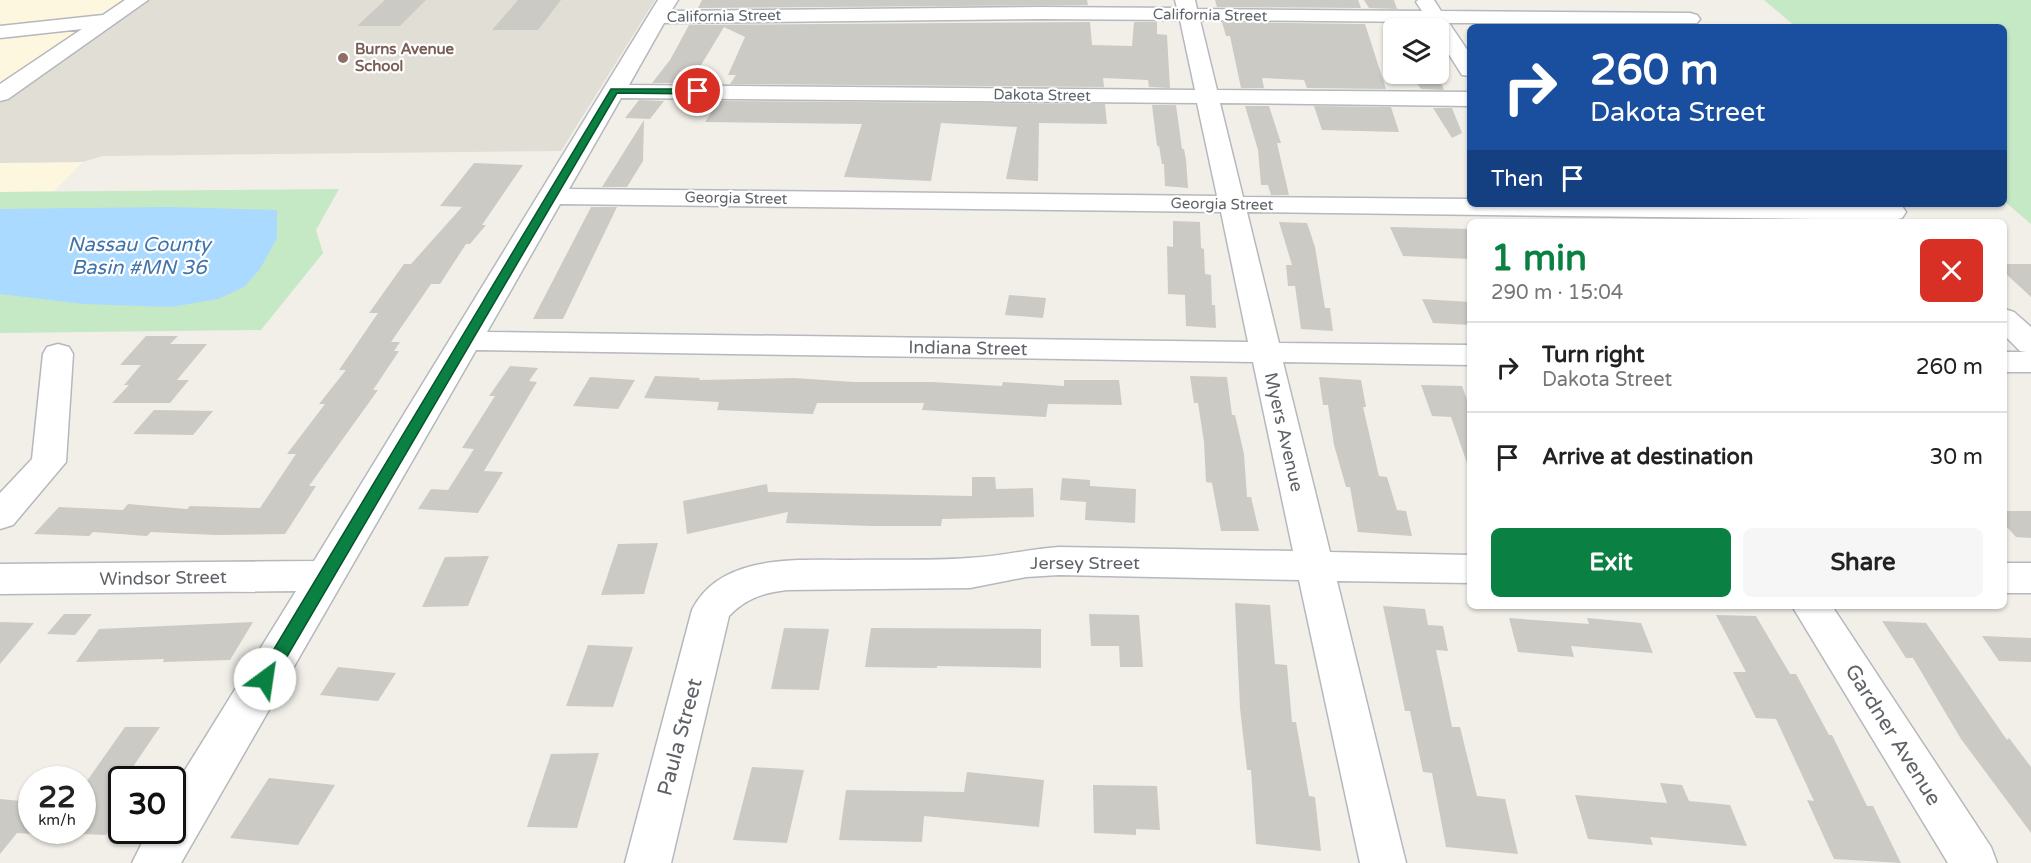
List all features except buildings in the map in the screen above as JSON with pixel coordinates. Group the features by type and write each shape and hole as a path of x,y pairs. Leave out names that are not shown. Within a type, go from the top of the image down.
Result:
{"street":[{"path":"0,94 138,0"},
{"path":"1670,0 1694,23"},
{"name":"California Street","path":"663,9 1041,13 1187,7 1431,8 1694,23"},
{"name":"Myers Avenue","path":"1187,7 1383,863"},
{"path":"1431,8 1467,65"},
{"path":"155,863 663,9"},
{"path":"0,32 108,21"},
{"name":"Dakota Street","path":"615,90 1467,99"},
{"name":"Georgia Street","path":"552,196 1232,204 1560,211 1893,213"},
{"path":"2007,321 2031,344"},
{"name":"Indiana Street","path":"466,341 1467,355"},
{"path":"0,516 49,462 58,354"},
{"path":"2007,362 2031,363"},
{"name":"Jersey Street","path":"711,610 723,596 738,586 758,579 787,574 970,573 1026,563 1059,561 1467,569"},
{"name":"Windsor Street","path":"0,579 326,576"},
{"path":"2007,578 2031,578"},
{"name":"Gardner Avenue","path":"1813,609 1974,863"},
{"name":"Paula Street","path":"648,863 711,610"}],"shaded area":[{"path":"0,0 150,0 0,103"},
{"name":"Burns Avenue School","path":"150,0 655,0 561,151 103,156 83,162 0,163 0,103"},
{"path":"83,162 54,191 0,192 0,163"}],"green space":[{"path":"1764,0 2031,0 2031,224 2007,204 2007,24 1792,24"},
{"path":"339,189 316,230 323,253 261,330 0,333 0,192"}],"water":[{"name":"Nassau County Basin #MN 36","path":"170,207 277,210 277,238 260,269 244,287 218,299 171,307 84,304 0,294 0,209"}],"place":[{"name":"Burns Avenue School","path":"343,58"}],"route":[{"path":"265,679 615,90 698,91"}]}
